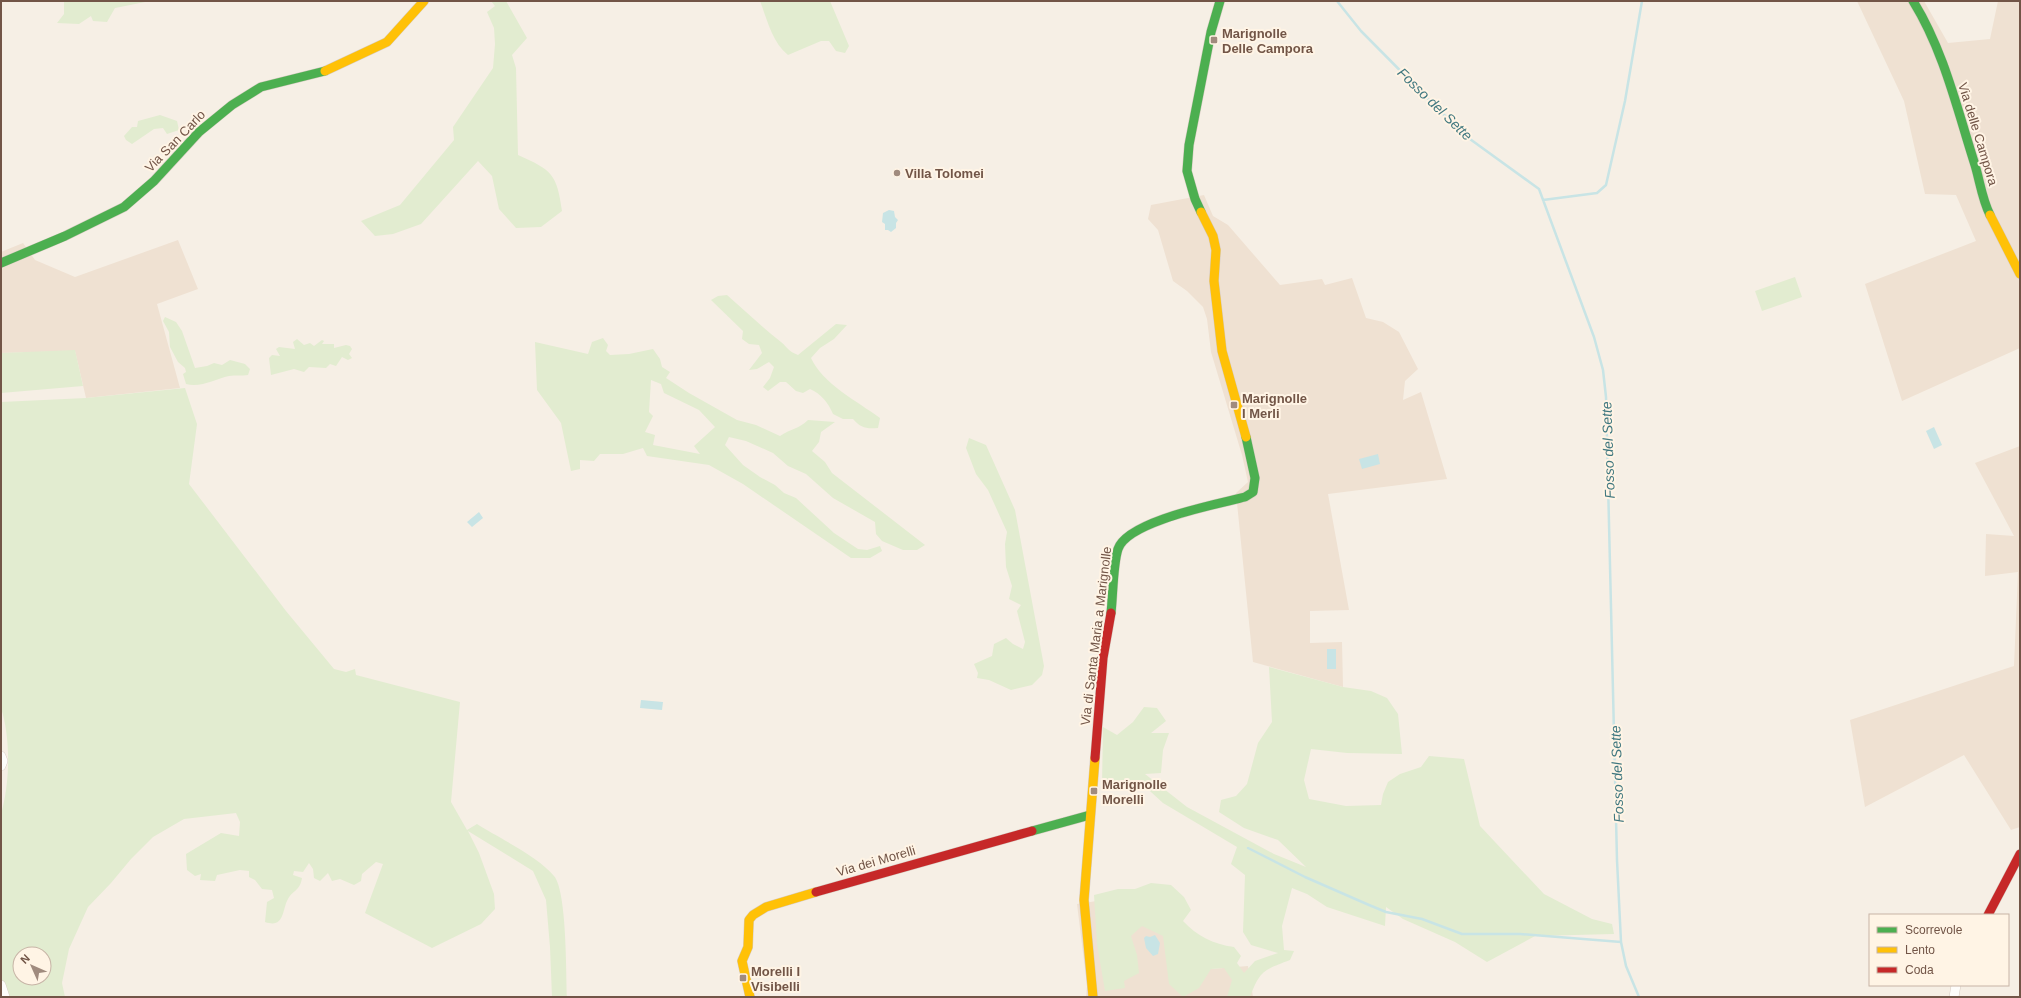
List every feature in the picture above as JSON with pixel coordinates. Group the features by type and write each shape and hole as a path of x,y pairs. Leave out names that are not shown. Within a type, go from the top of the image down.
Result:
{"street":[{"name":"Via San Carlo","path":"1,263 65,236 124,207 139,196 154,181 199,132 232,105 261,87 330,70 387,42 424,1"},
{"name":"Via di Santa Maria a Marignolle","path":"1092,997 1084,900 1104,658 1111,614 1118,549 1123,539 1133,532 1175,514 1246,497 1253,492 1255,478 1251,454 1222,351 1214,281 1216,250 1213,236 1195,199 1187,171 1189,145 1211,32 1220,1"},
{"name":"Via delle Campora","path":"1913,1 1928,24 1939,51 1977,172 1986,207 2020,274"},
{"path":"1,756 3,760 1,766"},
{"name":"Via dei Morelli","path":"750,997 742,961 748,947 749,920 760,911 813,893 1090,815"},
{"path":"1989,914 2020,854"},
{"path":"1,985 5,997"},
{"path":"1954,997 1956,986"}],"shaded area":[{"path":"1857,1 1924,1 1948,43 1990,39 1998,1 2020,1 2020,348 1902,401 1865,284 1976,241 1956,195 1925,194 1904,101"},
{"path":"1204,195 1213,216 1228,225 1280,285 1322,279 1325,285 1352,278 1366,318 1383,322 1399,332 1418,369 1405,381 1403,400 1421,392 1447,479 1328,494 1349,610 1310,611 1310,643 1342,642 1343,687 1253,662 1236,493 1248,482 1242,455 1211,352 1207,319 1203,307 1187,291 1173,281 1158,230 1148,219 1151,205"},
{"path":"178,240 198,289 157,304 180,388 86,398 75,351 1,353 1,252 23,243 35,260 75,277"},
{"path":"2020,446 2020,827 2011,830 1964,755 1865,807 1850,720 2014,666 2018,572 1985,576 1986,534 2014,536 1975,463"},
{"path":"1170,890 1186,971 1248,966 1253,997 1086,997 1087,985 1077,904"}],"green space":[{"path":"64,1 150,1 115,8 107,22 93,21 91,16 79,24 57,23 64,14"},
{"path":"491,1 506,1 527,38 512,55 516,68 518,155 539,165 551,175 558,189 562,211 541,227 516,228 499,209 492,176 478,161 421,224 393,234 375,236 361,221 400,205 454,140 453,127 493,68 495,44 494,28 487,12 495,6"},
{"path":"760,1 830,1 849,46 845,53 836,51 829,41 821,41 788,55 782,50 774,37"},
{"path":"160,115 177,121 179,130 167,134 163,128 154,129 132,144 126,140 124,136 132,127 137,127 138,121"},
{"path":"1795,277 1802,297 1762,311 1755,291"},
{"path":"727,295 790,351 798,355 836,324 847,325 834,339 820,348 811,358 816,367 832,384 880,418 878,428 864,427 853,419 843,419 833,414 824,399 818,393 810,389 803,393 796,391 786,382 780,382 768,391 763,387 770,378 774,367 769,362 757,369 749,370 762,353 759,345 749,344 742,339 743,331 711,300 718,296"},
{"path":"165,317 176,322 182,331 195,368 214,363 222,365 230,360 245,364 250,369 248,375 229,376 197,385 186,384 183,374 186,372 185,368 178,362 170,347 169,332 163,321"},
{"path":"603,338 608,345 606,351 610,355 629,354 653,349 660,359 662,367 670,372 666,378 689,393 737,420 756,425 780,436 808,420 835,422 821,432 819,442 812,451 825,462 832,473 925,545 917,550 903,550 882,541 876,534 875,522 833,498 806,474 788,466 773,453 746,441 729,437 725,445 743,465 775,485 784,493 796,498 834,533 858,549 867,550 880,546 882,551 870,558 851,558 743,484 709,465 647,456 643,448 623,454 600,454 594,461 580,460 580,469 571,471 561,423 537,390 535,342 588,354 592,342","holes":["651,380 661,384 664,393 699,410 715,427 694,446 700,454 653,445 655,435 645,432 653,416 649,412"]},
{"path":"297,339 304,345 310,343 314,346 322,340 324,341 322,344 334,344 334,348 346,345 350,346 352,349 349,354 352,358 348,360 342,357 336,366 330,364 326,368 309,367 304,372 294,369 271,375 269,358 272,355 280,356 276,349 279,347 295,349 293,342"},
{"path":"75,350 83,386 1,393 1,353"},
{"path":"185,388 197,424 189,484 286,611 334,669 346,672 355,669 356,675 460,702 451,802 467,830 477,824 529,855 554,876 558,885 564,915 567,997 552,997 546,900 533,871 468,831 479,853 494,894 495,909 481,924 432,948 365,913 383,864 376,862 362,874 361,881 354,885 340,879 332,881 328,873 320,881 314,878 313,869 309,863 303,872 294,871 293,875 302,878 300,886 288,899 282,917 276,923 265,922 267,902 274,898 272,890 262,889 255,880 249,877 249,871 240,870 217,875 215,881 200,880 201,874 195,876 187,870 186,854 221,833 239,836 240,822 236,813 184,819 153,837 131,859 88,907 69,949 62,983 65,997 5,997 1,986 1,814 8,775 8,747 1,708 1,402 86,398"},
{"path":"969,438 986,445 1015,510 1044,666 1042,675 1032,685 1011,690 989,680 977,678 978,673 974,664 992,656 994,644 1006,638 1013,644 1023,649 1025,642 1017,611 1021,605 1009,599 1012,586 1006,567 1005,544 1007,532 988,490 976,474 966,448"},
{"path":"1269,667 1343,687 1371,691 1387,698 1398,714 1402,754 1347,753 1311,749 1304,780 1309,799 1346,806 1381,805 1383,794 1388,782 1400,774 1421,767 1429,756 1464,759 1480,826 1544,894 1592,919 1612,924 1614,934 1535,936 1487,962 1455,942 1403,919 1386,907 1385,926 1327,907 1307,894 1292,888 1282,926 1284,950 1294,951 1290,960 1274,966 1260,976 1250,997 1227,997 1232,980 1224,968 1211,969 1199,988 1183,997 1169,984 1163,936 1142,926 1131,936 1137,955 1139,973 1124,981 1125,988 1105,991 1097,944 1094,895 1118,889 1135,889 1151,883 1171,885 1184,897 1191,910 1183,921 1200,935 1219,944 1234,947 1241,956 1237,963 1244,973 1255,961 1278,953 1251,945 1243,932 1245,875 1231,864 1237,847 1163,803 1139,781 1102,784 1103,727 1117,735 1133,722 1144,707 1157,708 1166,721 1151,733 1169,733 1163,750 1161,773 1145,774 1187,807 1274,854 1306,867 1278,840 1244,828 1219,812 1221,800 1236,796 1247,784 1258,743 1272,722"}],"water":[{"path":"889,210 894,211 895,217 898,220 896,223 896,228 891,232 885,230 885,224 882,222 883,213"},
{"path":"1934,427 1942,445 1934,449 1926,431"},
{"path":"1378,454 1380,464 1362,469 1359,459"},
{"path":"479,512 483,518 472,527 467,522"},
{"path":"1327,649 1336,649 1336,669 1327,669"},
{"path":"641,700 663,702 662,710 640,708"},
{"path":"1155,935 1160,943 1158,954 1153,956 1146,948 1144,938 1146,936 1150,937"}],"waterway":[{"name":"Fosso del Sette","path":"1337,1 1361,31 1463,134 1539,189 1594,337 1603,370 1606,397 1617,860 1621,942 1626,966 1639,997"},
{"path":"1543,200 1597,193 1606,185 1625,101 1642,1"},
{"path":"1248,848 1305,877 1386,912 1422,919 1462,934 1520,934 1621,942"}],"traffic: fast":[{"path":"1201,212 1195,199 1187,171 1189,145 1211,32 1220,1"},
{"path":"1913,1 1924,20 1949,81 1975,165 1981,190 1990,215"},
{"path":"1,263 65,236 124,207 154,181 199,132 232,105 261,87 325,71"},
{"path":"1111,613 1116,555 1125,539 1138,530 1155,522 1195,509 1245,497 1253,492 1255,478 1246,437"},
{"path":"1032,831 1090,815"}],"traffic: slow":[{"path":"325,71 387,42 424,1"},
{"path":"1201,212 1213,236 1216,250 1214,281 1222,351 1246,437"},
{"path":"1990,215 2020,274"},
{"path":"1093,997 1084,900 1095,758"},
{"path":"750,997 742,961 748,947 749,920 753,915 766,907 816,892"}],"traffic: jam":[{"path":"1095,758 1103,658 1111,613"},
{"path":"816,892 1032,831"},
{"path":"1989,914 2020,854"}],"place":[{"name":"Marignolle Delle Campora","path":"1214,40"},
{"name":"Villa Tolomei","path":"897,173"},
{"name":"Marignolle I Merli","path":"1234,405"},
{"name":"Marignolle Morelli","path":"1094,791"},
{"name":"Morelli I Visibelli","path":"743,978"}]}
